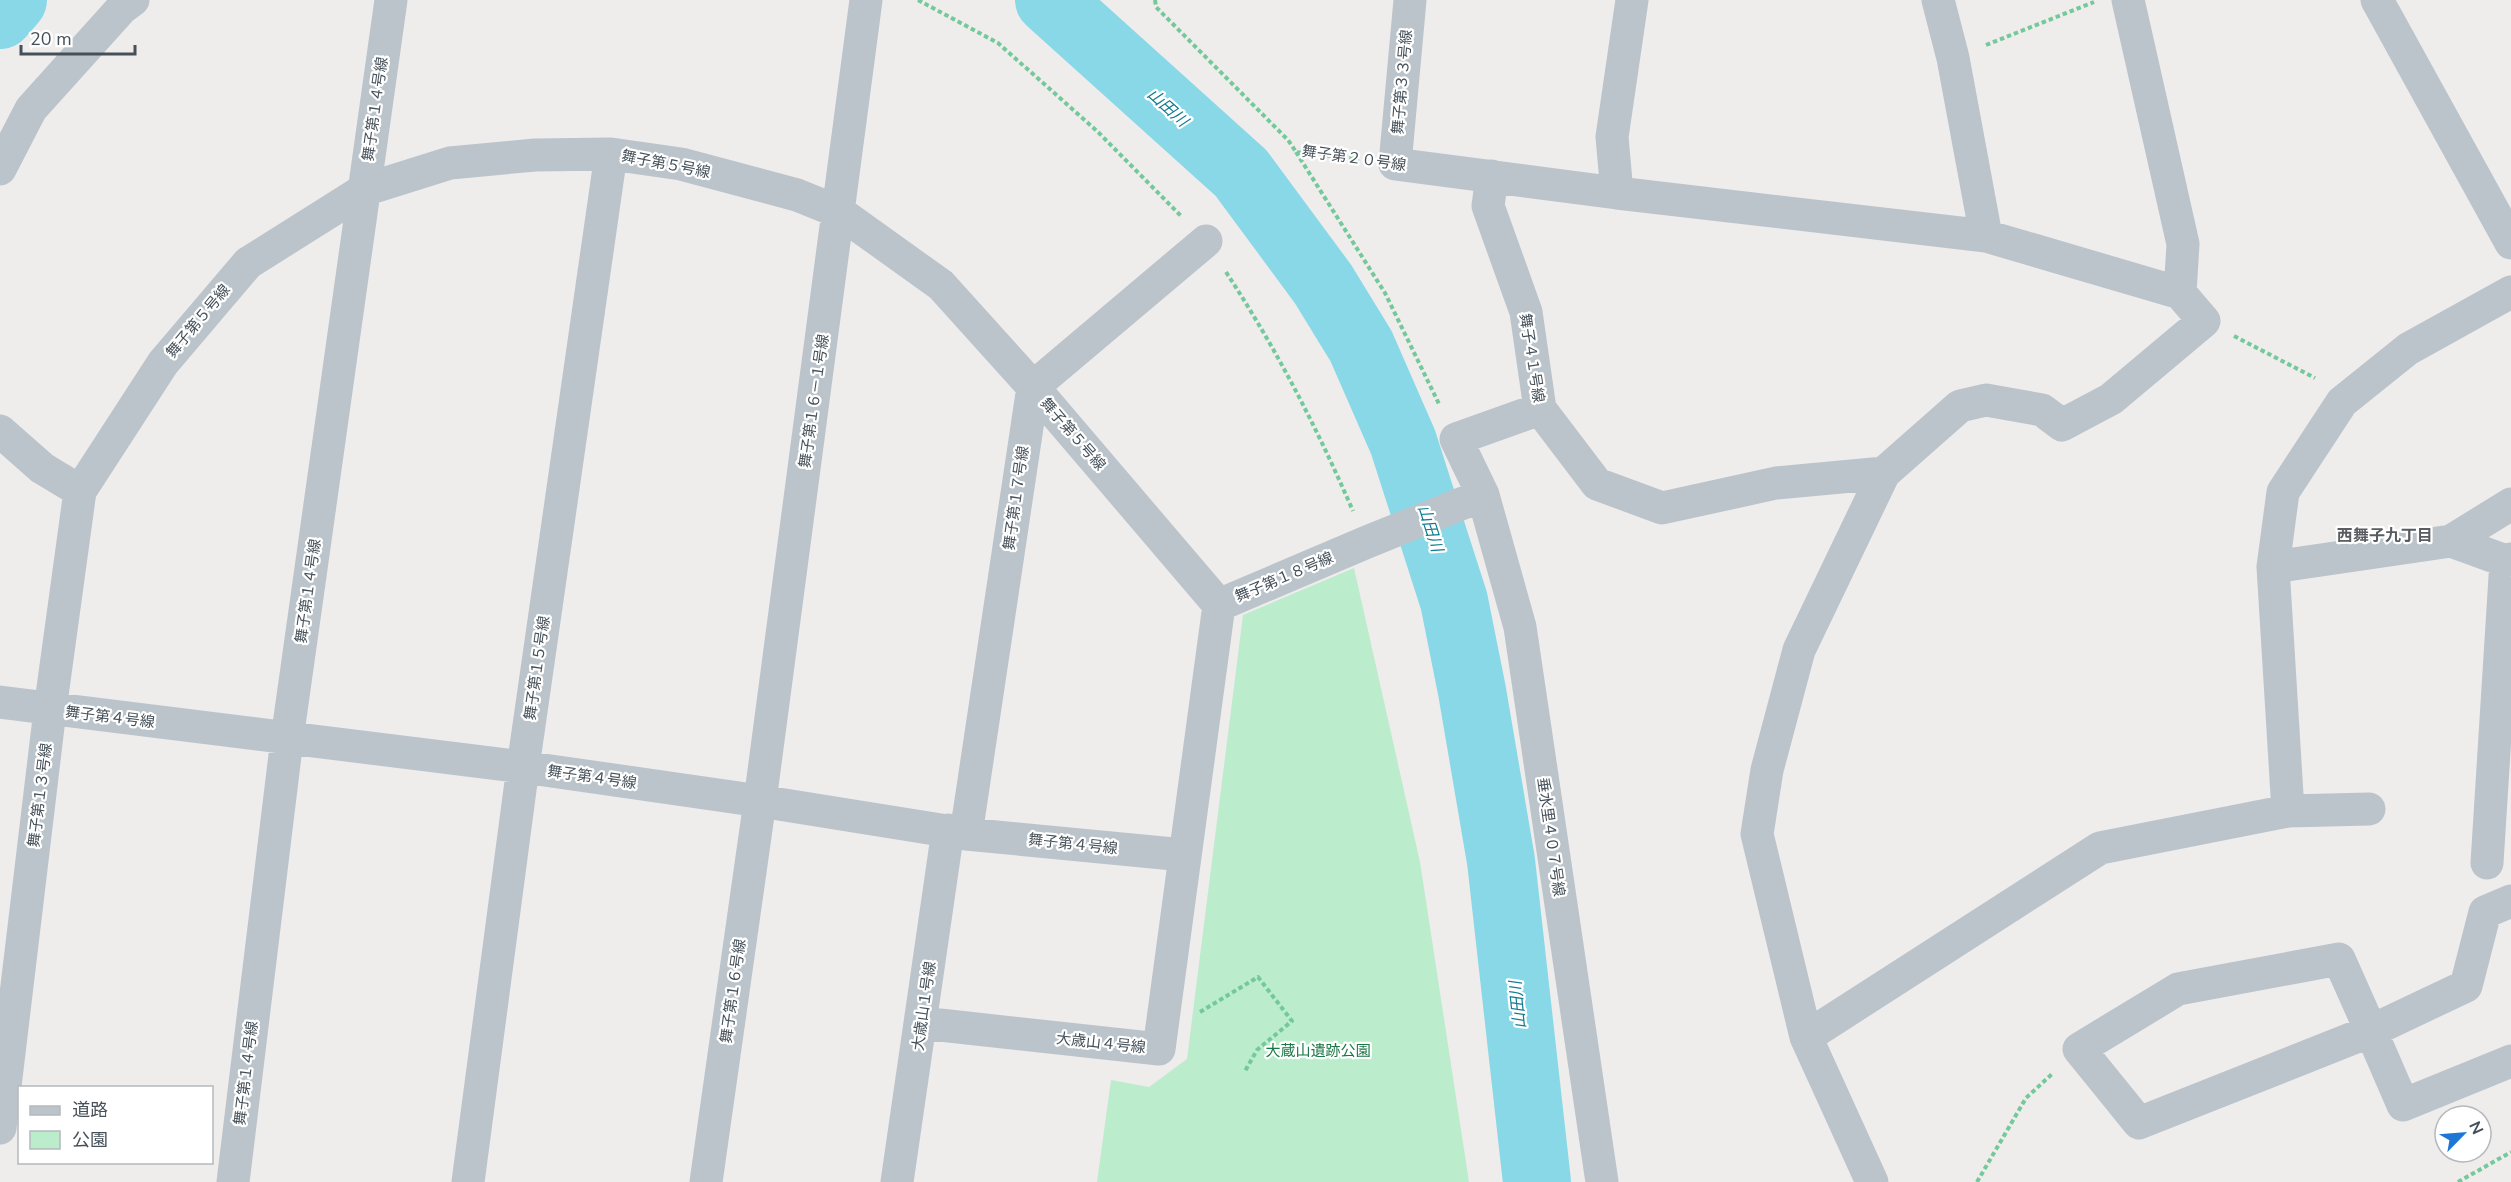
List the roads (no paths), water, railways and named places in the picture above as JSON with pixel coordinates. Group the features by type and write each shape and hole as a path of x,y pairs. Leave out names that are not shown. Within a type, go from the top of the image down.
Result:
{"street":[{"path":"0,169 32,109 122,8 133,0"},
{"name":"舞子第１４号線","path":"233,1182 287,739 391,0"},
{"name":"舞子第１６－１号線","path":"760,801 840,212 866,0"},
{"name":"舞子第３３号線","path":"1395,164 1410,0"},
{"path":"1617,193 1612,137 1632,0"},
{"path":"1938,0 1953,58 1986,236"},
{"path":"1872,1182 1806,1037 1757,834 1767,770 1799,650 1884,473 1960,406 1986,400 2042,410 2062,425 2111,399 2204,321 2180,292 2184,244 2128,0"},
{"path":"2377,0 2511,243"},
{"name":"舞子第５号線","path":"80,491 163,363 248,263 364,190 450,163 535,155 610,154 681,164 797,195 840,212 941,285 1033,387 1219,605"},
{"name":"舞子第１５号線","path":"468,1182 523,767 610,154"},
{"name":"舞子第２０号線","path":"1395,164 1617,193 1986,236 2180,292"},
{"name":"舞子４１号線","path":"1492,176 1488,206 1526,312 1540,409 1597,484 1662,508 1776,483 1884,473"},
{"path":"1033,387 1206,241"},
{"path":"2288,811 2273,567 2283,492 2342,402 2408,349 2511,292"},
{"name":"舞子第１７号線","path":"957,832 1033,387"},
{"name":"垂水里４０７号線","path":"1540,409 1456,439 1483,495 1521,627 1602,1182"},
{"path":"0,431 42,468 80,491"},
{"name":"舞子第１３号線","path":"0,1128 50,710 80,491"},
{"name":"舞子第１８号線","path":"1184,855 1219,605 1483,495"},
{"path":"2273,567 2451,541 2511,504"},
{"path":"2451,541 2508,560 2487,863"},
{"name":"舞子第４号線","path":"0,702 523,767 957,832 1184,855"},
{"name":"舞子第１６号線","path":"706,1182 760,801"},
{"path":"1806,1037 2100,848 2288,811 2369,809"},
{"name":"大歳山１号線","path":"897,1182 922,1023 957,832"},
{"name":"大歳山４号線","path":"922,1023 1158,1049 1184,855"},
{"path":"2511,901 2485,912 2466,986 2371,1031 2139,1124 2079,1049 2178,989 2339,959 2371,1031 2403,1106 2511,1061"}],"waterway":[{"name":"山田川","path":"0,15 13,0"},
{"name":"山田川","path":"1049,0 1241,173 1323,284 1361,346 1403,442 1454,601 1472,691 1501,861 1537,1182"}],"district":[{"name":"西舞子九丁目","path":"2385,535"}],"park label":[{"name":"大蔵山遺跡公園","path":"1318,1051"}]}
